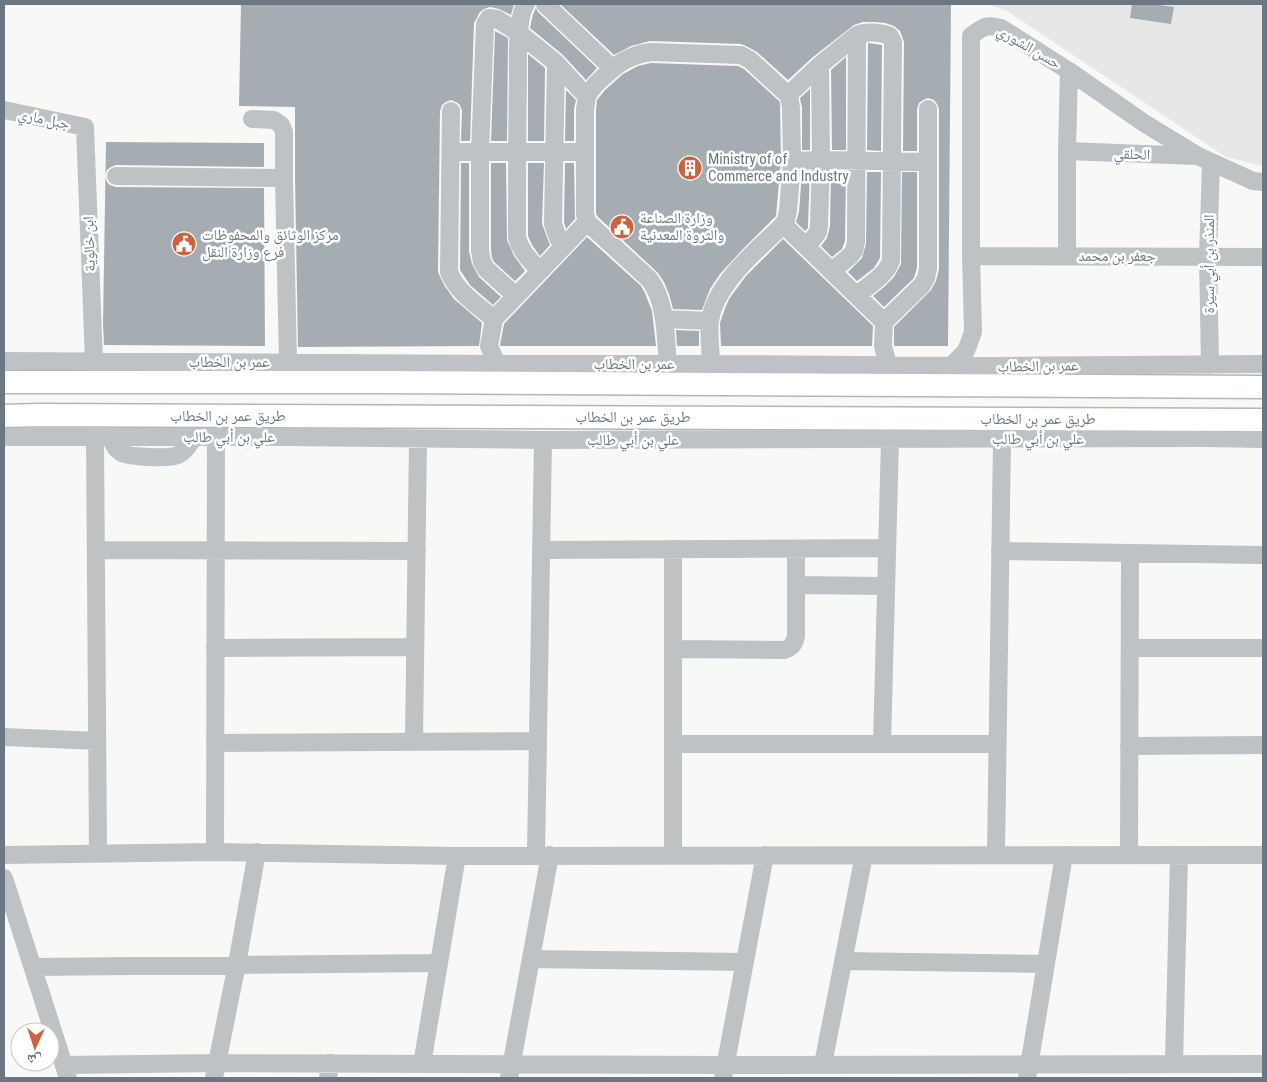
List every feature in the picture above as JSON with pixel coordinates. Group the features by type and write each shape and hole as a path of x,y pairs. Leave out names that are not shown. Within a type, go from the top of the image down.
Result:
{"main road":[{"path":"4,382 385,382 1263,387"},
{"name":"طريق عمر بن الخطاب","path":"4,416 1263,420"}],"street":[{"path":"526,4 522,12 519,33 516,152 517,236 519,246 524,254 540,271"},
{"path":"545,4 612,68"},
{"path":"516,296 486,269 482,262 480,251 480,152 485,24 489,18 497,19 519,33 556,63 587,97"},
{"name":"حسن الشوري","path":"952,365 966,350 973,332 971,36 980,30 990,25 1001,28 1070,71 1144,123 1204,160 1253,180 1263,182"},
{"path":"788,95 820,65 857,35 861,33 884,33 890,36 893,42 891,260 890,266 884,273 857,295"},
{"path":"832,271 850,256 854,251 856,242 857,35"},
{"path":"668,364 664,318 655,286 588,222 585,214 585,110 587,97 591,89 612,68 636,54 650,52 741,54 788,95 791,108 792,161 786,220 732,278 715,305 710,321 711,364"},
{"path":"556,63 553,224 558,238 564,246"},
{"path":"807,247 818,232 819,225 821,160 820,65"},
{"path":"1068,256 1067,152 1070,71"},
{"path":"888,365 883,346 884,322 922,285 928,268 928,109"},
{"name":"جبل ماري","path":"4,110 85,127"},
{"path":"451,112 449,272 458,289 494,319"},
{"path":"252,119 274,120 281,125 284,132 288,362"},
{"name":"ابن خالوية","path":"85,127 94,361"},
{"path":"451,152 585,152"},
{"name":"الحلقي","path":"1067,152 1204,160"},
{"name":"المنذر بن أبي سيرة","path":"1204,160 1210,364"},
{"path":"792,161 927,162"},
{"path":"116,176 284,178"},
{"path":"497,364 489,346 494,319 588,222"},
{"path":"788,229 884,322"},
{"name":"جعفر بن محمد","path":"971,256 1263,257"},
{"path":"664,318 710,321"},
{"name":"حسن الشوري","path":"973,332 982,350 994,366"},
{"name":"عمر بن الخطاب","path":"4,361 994,366 1263,364"},
{"path":"29,381 55,362"},
{"path":"361,363 385,382"},
{"path":"1164,365 1203,386"},
{"path":"286,437 321,416"},
{"path":"1170,419 1202,438"},
{"name":"علي بن أبي طالب","path":"4,437 286,437 543,440 1263,439"},
{"path":"98,854 96,550 103,437"},
{"path":"215,852 216,437"},
{"path":"414,742 418,439"},
{"path":"996,855 1002,439"},
{"path":"510,1071 531,959 543,855 538,741 543,440"},
{"path":"882,744 890,440"},
{"path":"541,550 887,548"},
{"path":"673,649 788,649 794,644 796,636 796,549"},
{"path":"96,550 416,551"},
{"path":"673,550 673,855"},
{"path":"1000,551 1263,555"},
{"path":"1129,855 1130,553"},
{"path":"796,585 886,586"},
{"path":"215,648 416,647"},
{"path":"1130,648 1263,648"},
{"path":"4,737 97,741"},
{"path":"215,743 538,741"},
{"path":"673,744 997,744"},
{"path":"1129,746 1263,745"},
{"path":"4,855 215,852 457,856 1263,855"},
{"path":"215,1071 257,852"},
{"path":"724,1072 765,855"},
{"path":"823,1064 864,855"},
{"path":"1028,1072 1064,855"},
{"path":"1174,1064 1179,855"},
{"path":"422,1064 457,856"},
{"path":"4,878 67,1072 329,1071 422,1064 510,1071 724,1072 823,1064 916,1071 1028,1072 1126,1071 1174,1064 1232,1071 1263,1064"},
{"path":"531,959 745,962"},
{"path":"843,961 1046,964"},
{"path":"33,967 439,963"}],"shaded area":[{"path":"986,4 1263,4 1263,166 1226,157 1007,11"}],"building":[{"path":"241,4 514,4 511,15 490,7 480,12 474,23 470,141 461,141 462,111 460,105 451,100 442,105 440,111 438,272 454,299 482,323 479,346 298,347 295,107 239,106"},
{"path":"560,4 951,4 948,346 894,346 894,327 931,290 939,269 939,109 934,100 928,98 919,103 917,109 917,151 903,151 904,42 900,31 894,26 885,23 863,22 854,25 813,57 788,80 757,52 741,44 650,41 631,46 614,55"},
{"path":"1132,4 1174,7 1171,24 1130,18"},
{"path":"536,8 597,68 586,80 563,55 530,28"},
{"path":"495,31 508,38 507,141 491,141"},
{"path":"868,43 882,45 881,151 867,150"},
{"path":"528,54 545,68 544,141 528,141"},
{"path":"846,57 846,150 832,150 831,70"},
{"name":"Ministry of of Commerce and Industry","path":"651,63 738,66 744,69 780,103 781,161 776,216 720,274 710,289 702,310 673,309 664,282 658,273 596,213 597,100 623,74 638,66"},
{"path":"810,89 810,150 802,150 802,108 800,98"},
{"path":"566,90 576,100 574,109 574,141 565,141"},
{"path":"106,142 264,143 264,167 116,165 107,170 105,175"},
{"path":"461,163 469,163 469,251 472,264 479,277 501,297 493,305 470,285 460,270"},
{"path":"491,163 506,163 507,240 514,256 525,271 515,281 492,258"},
{"path":"528,163 544,163 542,224 550,245 540,256 528,236"},
{"path":"565,163 574,163 575,219 566,229 564,222"},
{"path":"802,171 810,171 808,228 805,231 796,222 799,212"},
{"path":"831,171 846,171 845,241 842,249 832,257 821,246 827,238 830,226"},
{"path":"867,172 881,172 880,258 874,268 857,281 848,272 862,258 866,244"},
{"path":"902,172 917,172 917,268 914,278 884,307 873,296 894,277 901,264"},
{"name":"مركز الوثائق والمحفوظات فرع وزارة النقل","path":"105,177 110,185 116,187 264,188 265,346 104,345"},
{"path":"587,237 641,286 652,311 656,346 501,346 504,324"},
{"path":"783,239 873,326 872,346 721,346 720,323 729,299 746,276"},
{"path":"676,330 699,331 699,346 677,346"}],"place":[{"name":"Ministry of of Commerce and Industry","path":"690,168"},
{"name":"وزارة الصناعة والثروة المعدنية","path":"622,227"},
{"name":"مركز الوثائق والمحفوظات فرع وزارة النقل","path":"184,244"}]}
